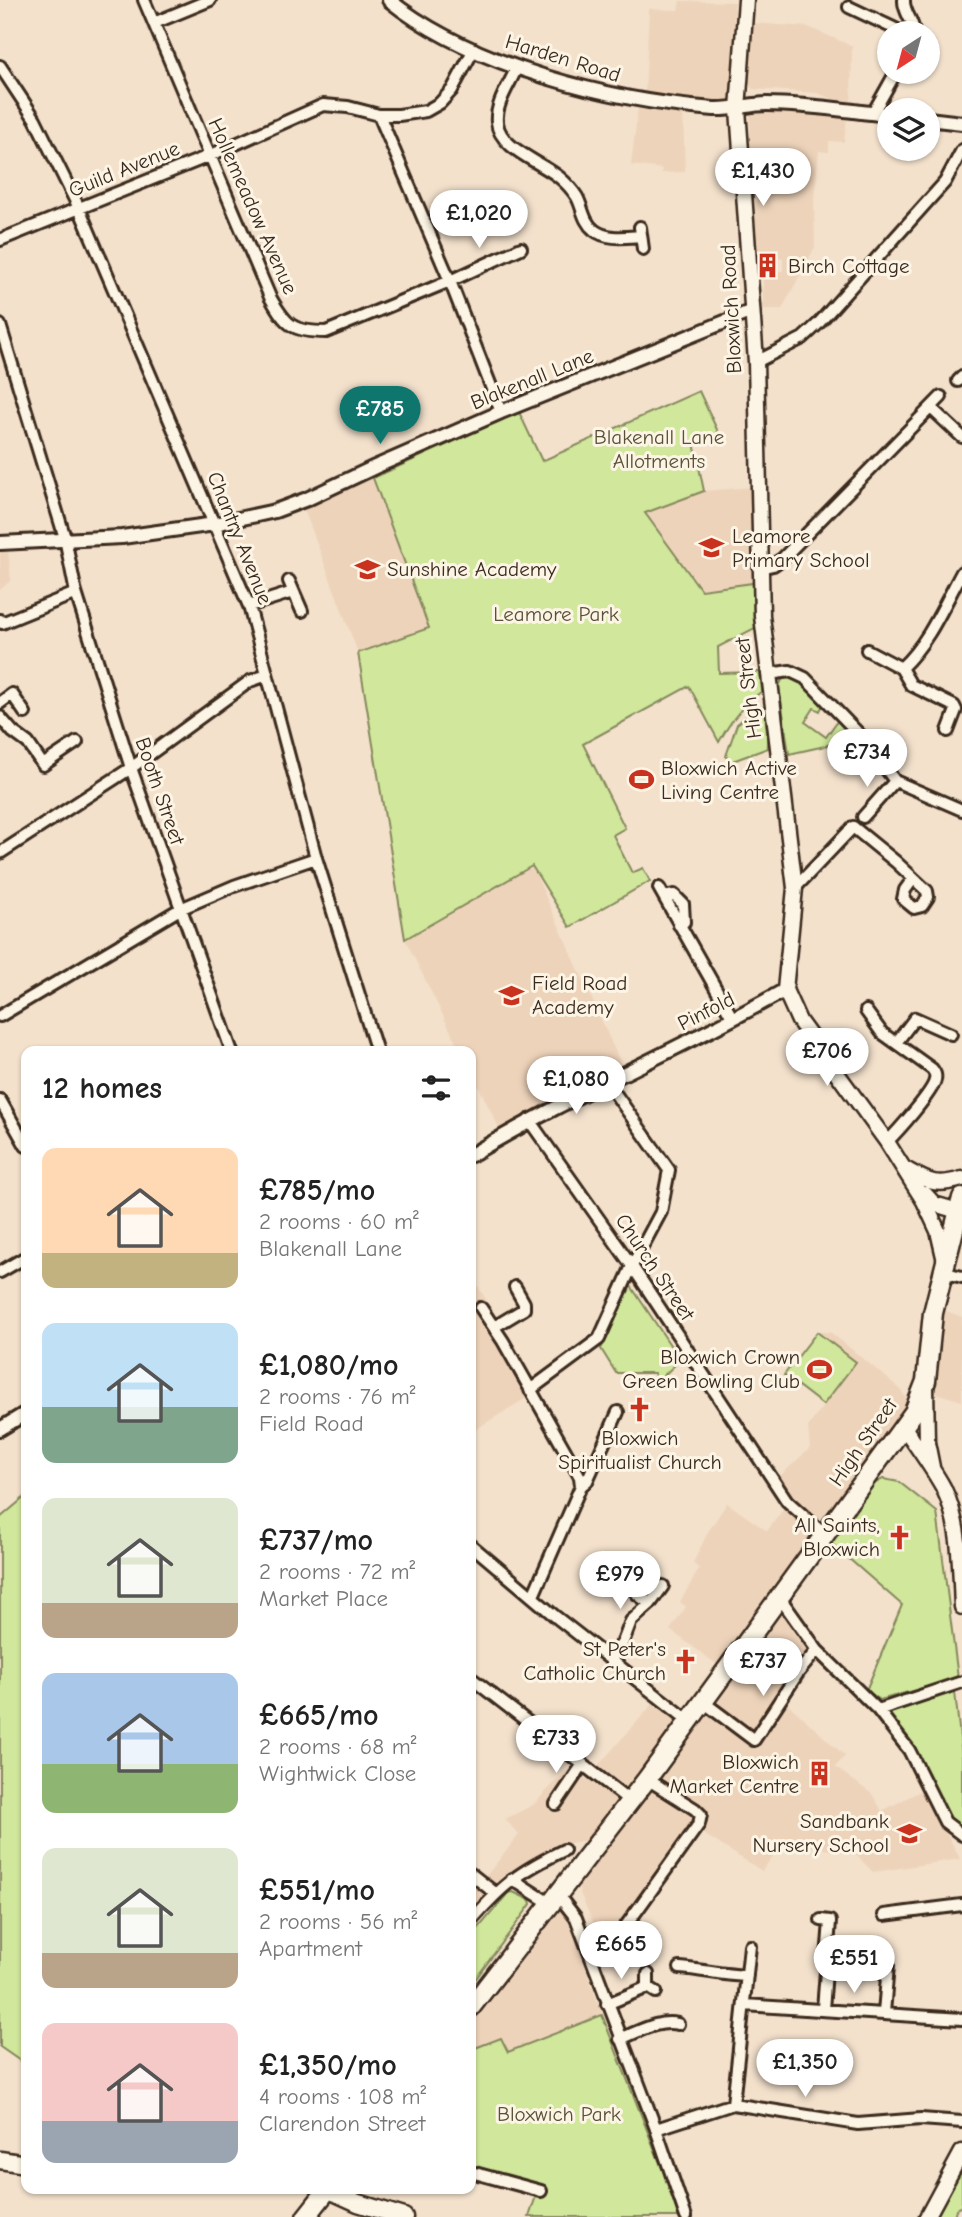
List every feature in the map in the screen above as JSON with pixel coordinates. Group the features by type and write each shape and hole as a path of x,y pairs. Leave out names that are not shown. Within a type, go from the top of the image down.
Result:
{"highway":[{"path":"944,1267 960,1204"},
{"name":"High Street","path":"476,2001 647,1779 684,1718 702,1701 780,1598 914,1412 926,1381 933,1313 944,1267"},
{"path":"306,2217 324,2194"}],"main road":[{"name":"Bloxwich Road","path":"746,0 738,109 755,362 762,615"},
{"name":"High Street","path":"762,615 795,888 785,990 799,1021 887,1142 924,1201 938,1231 944,1267"},
{"name":"High Street","path":"904,1169 934,1204 960,1204"},
{"path":"904,1169 936,1183 944,1184 962,1178"},
{"path":"926,1381 927,1442 933,1472"},
{"path":"904,1427 949,1500 956,1524 962,1607"},
{"path":"927,2217 962,2152"},
{"path":"0,2160 21,2163"},
{"path":"339,2194 404,2217"}],"street":[{"name":"Hollemeadow Avenue","path":"144,0 270,297 289,326 306,332 326,332 450,281 521,248"},
{"path":"155,23 210,0"},
{"name":"Harden Road","path":"389,0 414,18 474,49 517,67 639,101 718,109 769,104 877,114"},
{"path":"904,0 904,6 912,21"},
{"path":"849,8 878,21"},
{"name":"Guild Avenue","path":"0,240 209,156 323,105 348,107 379,115 426,111 440,103 459,80 474,49"},
{"name":"Chantry Avenue","path":"0,66 35,118 79,208 249,606 316,858 375,1046"},
{"path":"517,67 499,104 497,122 501,137 509,147 538,162 565,182 577,197 584,217 593,229 608,237 640,232 643,249"},
{"path":"873,113 889,84"},
{"path":"379,115 450,281 501,412"},
{"path":"940,120 962,123"},
{"path":"755,362 803,338 818,324 945,182 962,150"},
{"name":"Blakenall Lane","path":"0,542 122,537 215,524 265,513 307,499 501,412 752,311"},
{"name":"Booth Street","path":"0,326 65,538 76,593 131,768 230,1046"},
{"path":"760,568 773,565 782,559 941,397"},
{"path":"931,408 962,437"},
{"path":"901,668 914,655 931,629 962,572"},
{"path":"289,581 302,611"},
{"path":"249,606 293,592"},
{"path":"0,620 2,623 76,593"},
{"path":"867,650 901,668 911,685 954,706 956,710 948,731"},
{"path":"769,674 790,671 805,678 861,736 895,781 962,810"},
{"path":"0,853 131,768 250,681 267,675"},
{"path":"0,703 12,694 25,713"},
{"path":"0,717 13,732 28,743 43,765 77,742"},
{"path":"863,817 895,781"},
{"path":"795,888 853,827 913,879"},
{"path":"0,1016 180,909 234,886 316,858"},
{"path":"661,892 733,1019"},
{"name":"Pinfold","path":"476,1152 529,1120 733,1019 785,990"},
{"path":"866,1012 878,1028 895,1043 932,1069 935,1081 887,1142"},
{"path":"895,1043 915,1018 951,1034"},
{"path":"530,1390 599,1339 632,1266 661,1212 669,1170 607,1082"},
{"path":"0,1100 21,1137"},
{"name":"Church Street","path":"529,1120 632,1266 787,1501 825,1535"},
{"path":"0,1272 21,1260"},
{"path":"944,1267 962,1277"},
{"path":"494,1327 523,1309 524,1303 514,1287"},
{"path":"481,1308 577,1469 581,1486"},
{"path":"533,1596 581,1486 587,1481 618,1412"},
{"path":"0,1429 21,1416"},
{"path":"476,1549 684,1718"},
{"path":"610,1660 623,1642 631,1621 650,1604 663,1586"},
{"path":"636,1594 650,1604"},
{"path":"780,1598 817,1650 878,1710 909,1750 945,1822 962,1835"},
{"path":"702,1701 754,1740 798,1673 817,1650"},
{"path":"476,1682 630,1801"},
{"path":"878,1710 962,1682"},
{"path":"556,1804 583,1764"},
{"path":"591,1958 615,1941 699,1824 701,1815 695,1809 647,1779"},
{"path":"476,1915 495,1893 512,1879 552,1860 564,1850"},
{"path":"476,1878 495,1893"},
{"path":"512,1879 555,1899 576,1918 656,2129 686,2217"},
{"path":"890,1917 962,1905"},
{"path":"821,1920 830,1920 823,2009"},
{"path":"733,2104 750,1946"},
{"path":"884,2014 888,1965"},
{"path":"680,1968 701,1969 719,1975 747,1976"},
{"path":"607,2004 652,1990 648,1974"},
{"path":"744,2005 962,2019"},
{"path":"620,2039 660,2023 678,2024"},
{"path":"656,2129 733,2104 858,2124 921,2119 962,2122"},
{"path":"476,2174 517,2189 541,2191"}],"shaded area":[{"path":"680,1 735,2 730,103 645,94 649,9 678,10"},
{"path":"751,23 808,27 852,46 851,106 817,93 753,89 748,84"},
{"path":"638,109 683,114 685,172 662,173 662,169 631,165"},
{"path":"753,112 847,117 844,142 829,141 829,152 819,151 814,199 815,247 782,309 763,309 763,272 783,271 783,258 756,257 755,162 750,161 750,115"},
{"name":"Sunshine Academy","path":"373,478 430,629 358,653 304,509"},
{"name":"Leamore Primary School","path":"752,487 753,583 701,590 644,513 704,491"},
{"path":"8,550 11,580 0,590 0,552"},
{"name":"Field Road Academy","path":"532,866 622,1066 500,1130 476,1081 476,1046 458,1046 405,939"},
{"path":"476,1283 487,1301 476,1308"},
{"path":"941,1309 962,1317 962,1401 929,1391"},
{"path":"476,1312 528,1397 476,1429"},
{"path":"817,1332 830,1332 898,1387 909,1402 905,1414 821,1526 790,1496 778,1478 810,1448 808,1427 855,1362"},
{"path":"727,1503 767,1531 786,1506 815,1535 722,1668 670,1630 686,1607 680,1602 699,1569 693,1563 708,1532"},
{"path":"780,1609 810,1647 789,1672 777,1694 845,1756 835,1767 872,1794 882,1811 924,1789 960,1859 873,1872 856,1855 784,1841 762,1871 702,1833 705,1813 652,1777"},
{"path":"653,1704 680,1724 587,1841 564,1844 512,1873 476,1907 476,1885 478,1886 519,1835 505,1819 533,1805 568,1769 586,1779"},
{"path":"647,1784 695,1813 691,1825 615,1937 603,1945 575,1883"},
{"path":"560,1910 568,1917 602,2015 508,2053 501,2038 476,2048 476,2018"}],"green space":[{"name":"Leamore Park","path":"699,391 719,434 694,443 704,491 645,513 701,590 753,583 755,628 718,647 719,673 760,672 762,691 737,714 719,742 689,686 583,744 625,828 613,835 632,873 643,868 650,881 570,927 532,866 405,939 358,653 429,628 373,478 519,412 542,461"},
{"path":"783,678 800,683 823,704 820,711 814,708 805,722 826,737 838,720 854,734 825,746 789,754 779,686"},
{"path":"758,707 765,708 768,748 730,762 726,756 737,724"},
{"path":"629,1283 680,1360 657,1382 654,1373 616,1373 601,1349"},
{"name":"Bloxwich Crown Green Bowling Club","path":"817,1332 856,1362 823,1405 784,1375"},
{"path":"883,1479 899,1482 937,1512 958,1678 880,1700 867,1688 902,1605 831,1543 874,1484"},
{"path":"21,1500 21,2062 0,2047 0,1518"},
{"path":"955,1692 962,1756 962,1830 952,1823 912,1746 888,1716 888,1713"},
{"path":"513,1892 530,1900 531,1904 476,1978 476,1931 508,1893"},
{"name":"Bloxwich Park","path":"602,2015 681,2217 529,2217 536,2196 546,2189 476,2169 476,2048 501,2038 508,2052"},
{"path":"962,2170 962,2206 956,2209 954,2217 936,2217"}],"place":[{"name":"Birch Cottage","path":"768,266"},
{"name":"Leamore Primary School","path":"712,548"},
{"name":"Sunshine Academy","path":"367,569"},
{"name":"Bloxwich Active Living Centre","path":"641,780"},
{"name":"Field Road Academy","path":"512,995"},
{"name":"Bloxwich Crown Green Bowling Club","path":"820,1369"},
{"name":"Bloxwich Spiritualist Church","path":"640,1409"},
{"name":"All Saints, Bloxwich","path":"900,1537"},
{"name":"St Peter's Catholic Church","path":"686,1661"},
{"name":"Bloxwich Market Centre","path":"819,1774"},
{"name":"Sandbank Nursery School","path":"909,1833"}],"park label":[{"name":"Blakenall Lane Allotments","path":"659,449"}]}
